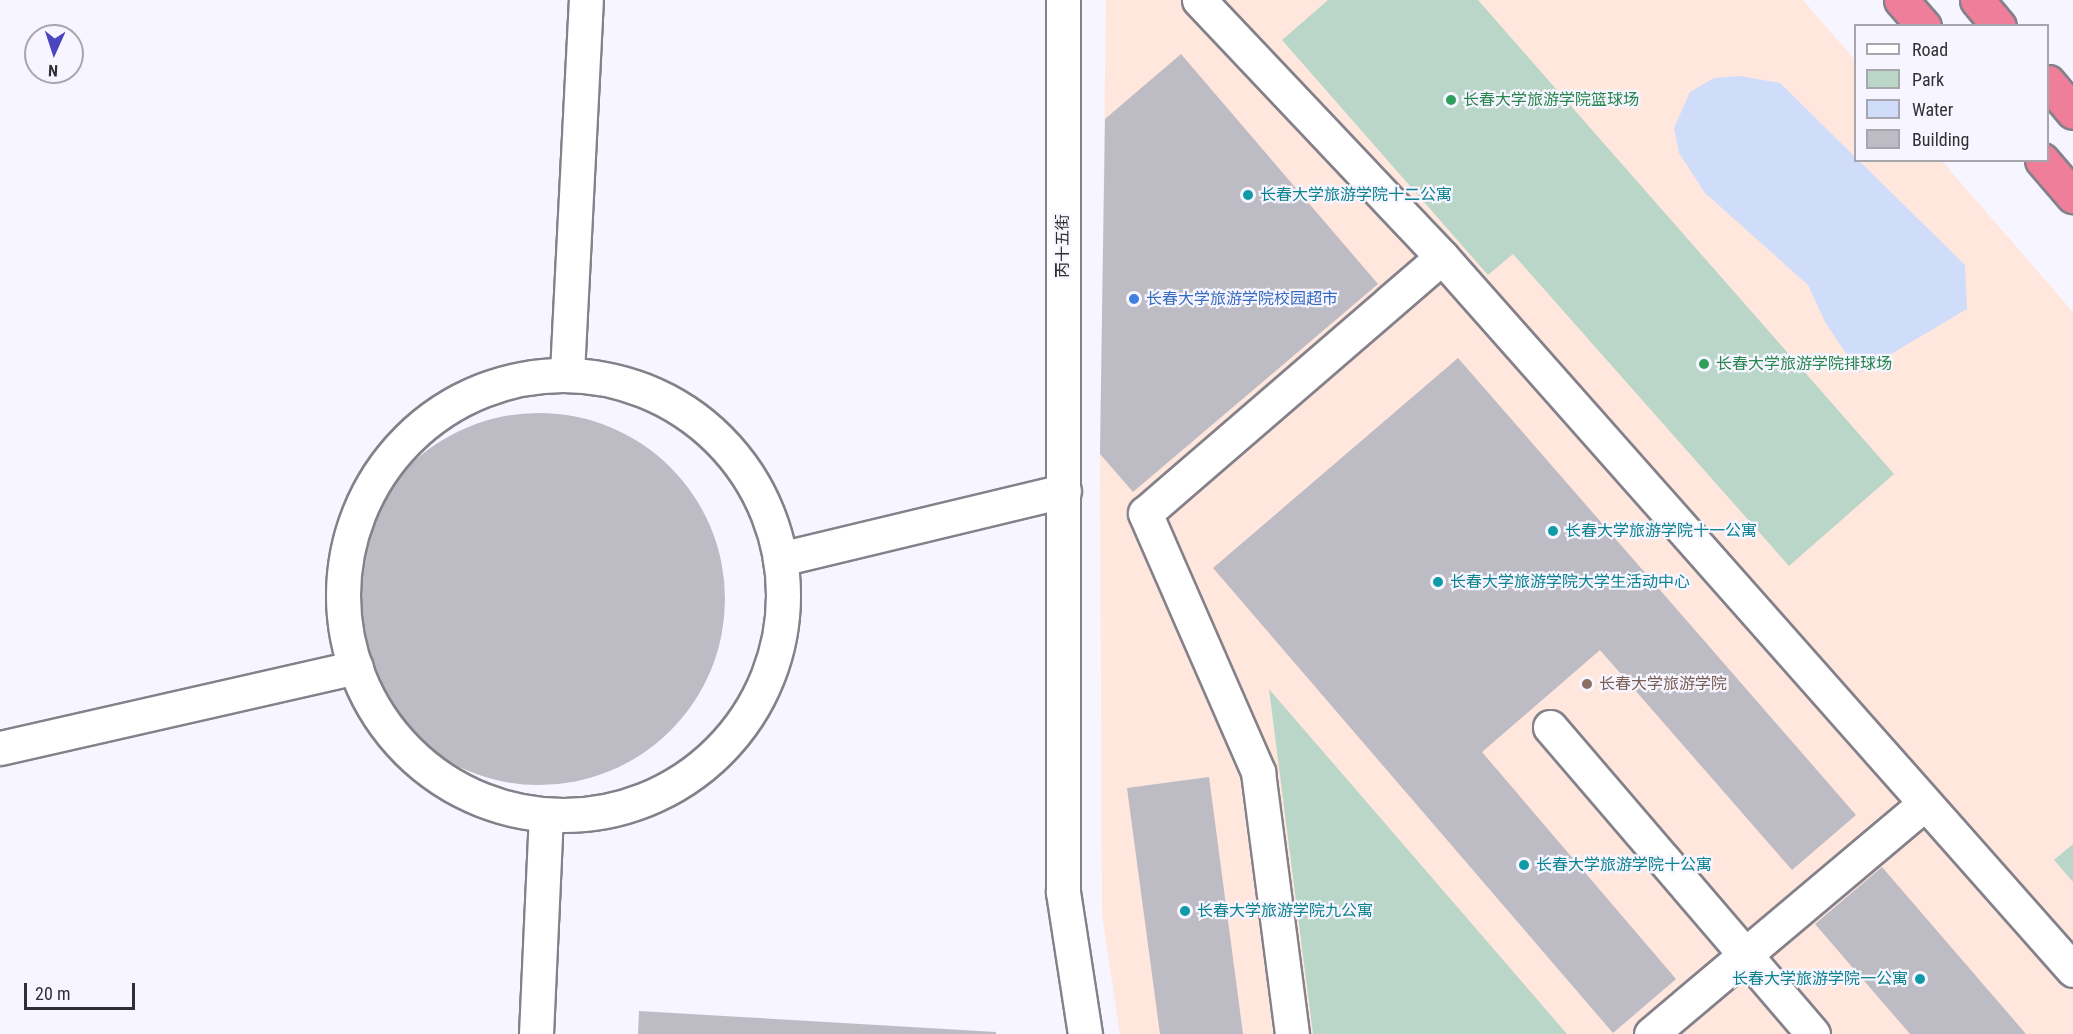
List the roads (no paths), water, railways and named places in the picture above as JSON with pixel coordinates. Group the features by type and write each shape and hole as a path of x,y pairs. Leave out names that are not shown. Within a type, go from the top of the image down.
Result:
{"highway":[{"path":"1901,0 1922,24"},
{"path":"1977,0 1997,24"},
{"path":"2049,83 2073,112"},
{"path":"2044,162 2073,196"}],"street":[{"path":"567,373 586,0"},
{"name":"丙十五街","path":"1063,0 1062,891 1085,1034"},
{"path":"1199,0 1442,257 2073,970"},
{"path":"1292,1034 1258,772 1145,513 1442,257"},
{"path":"567,373 637,386 699,420 747,472 777,536 785,605 770,674 735,735 682,782 617,810 546,816 472,798 409,755 363,693 342,620 346,544 377,474 429,418 497,383 567,373"},
{"path":"780,559 1064,491"},
{"path":"0,748 356,667"},
{"path":"1550,727 1813,1034"},
{"path":"1651,1034 1925,803"},
{"path":"536,1034 546,816"}],"water":[{"path":"1740,76 1780,83 1854,156 1854,162 1860,162 1965,265 1967,309 1859,373 1825,322 1808,285 1705,193 1679,153 1674,128 1690,92 1714,78"}],"place":[{"name":"长春大学旅游学院篮球场","path":"1451,100"},
{"name":"长春大学旅游学院十二公寓","path":"1248,195"},
{"name":"长春大学旅游学院校园超市","path":"1134,299"},
{"name":"长春大学旅游学院排球场","path":"1704,364"},
{"name":"长春大学旅游学院十一公寓","path":"1553,531"},
{"name":"长春大学旅游学院大学生活动中心","path":"1438,582"},
{"name":"长春大学旅游学院","path":"1587,684"},
{"name":"长春大学旅游学院十公寓","path":"1524,865"},
{"name":"长春大学旅游学院九公寓","path":"1185,911"},
{"name":"长春大学旅游学院一公寓","path":"1920,979"}]}
